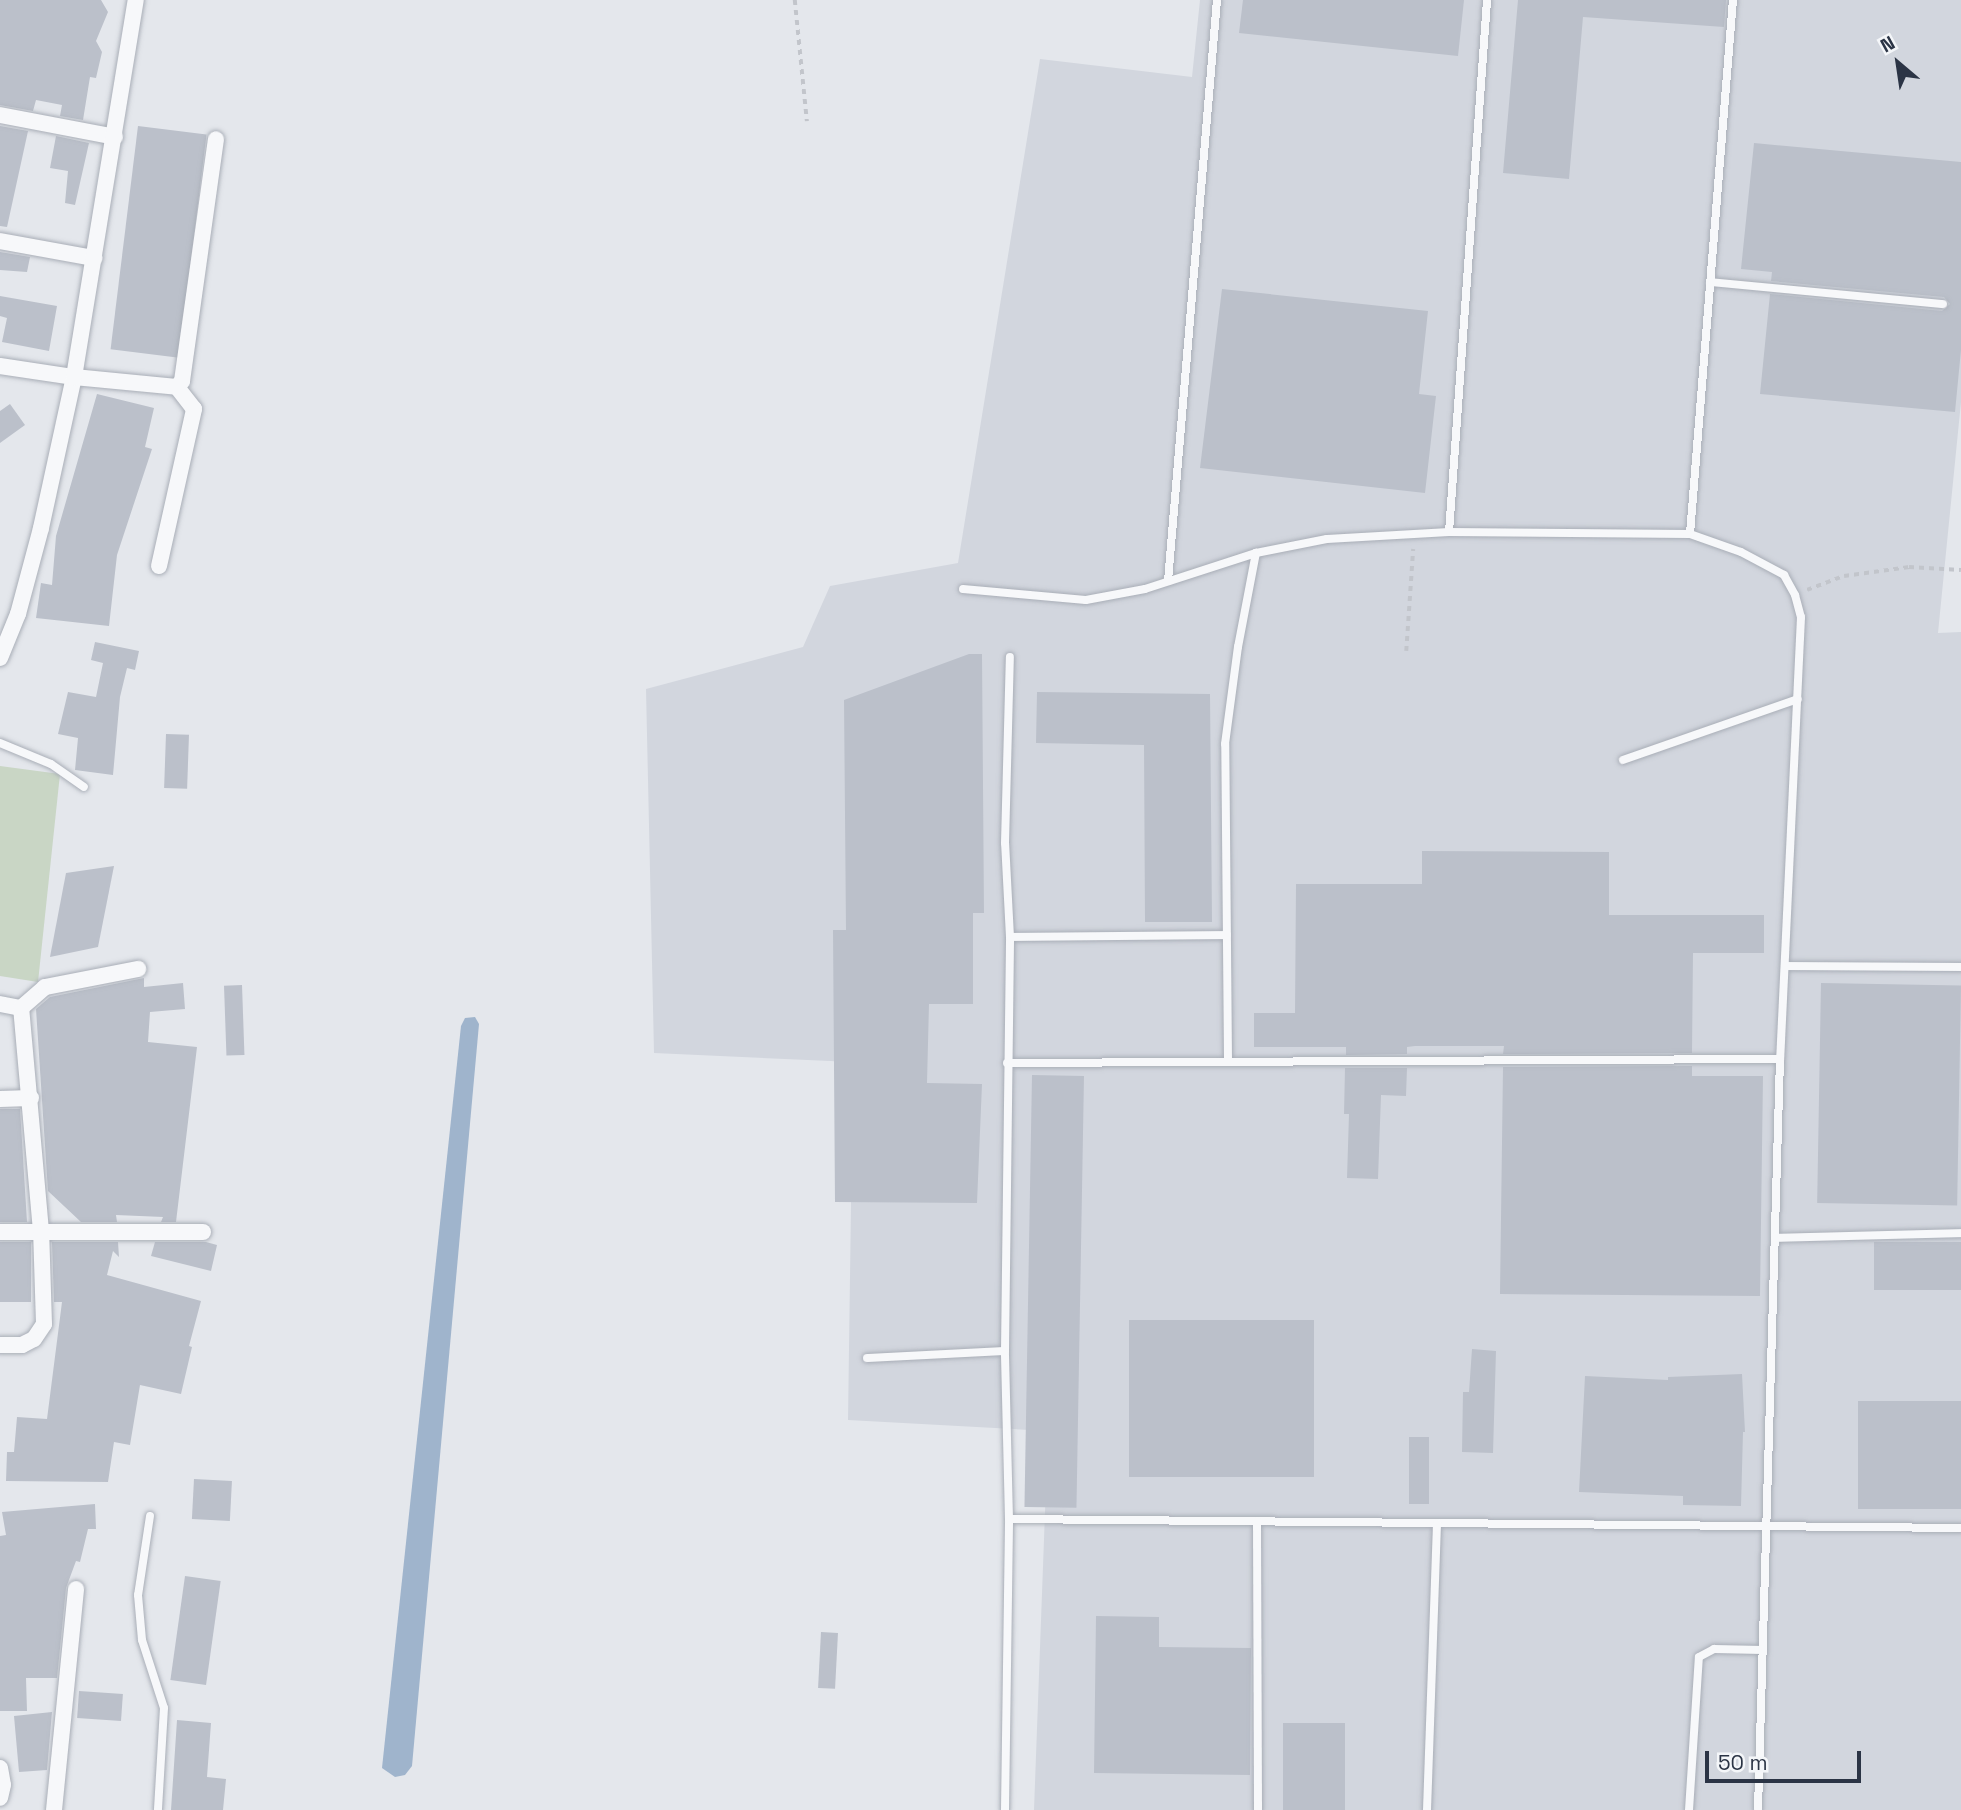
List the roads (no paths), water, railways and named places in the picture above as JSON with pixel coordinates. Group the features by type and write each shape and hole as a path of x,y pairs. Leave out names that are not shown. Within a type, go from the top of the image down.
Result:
{"street":[{"path":"0,658 18,614 74,377 136,0"},
{"path":"0,115 115,137"},
{"path":"177,387 182,381 216,139"},
{"path":"0,241 94,258"},
{"path":"0,366 74,377 177,387 194,409 159,566"},
{"path":"21,1008 45,987 138,969"},
{"path":"0,1004 21,1008"},
{"path":"0,1345 22,1345 34,1339 44,1324 41,1231 21,1008"},
{"path":"0,1100 31,1098"},
{"path":"0,1232 203,1232"},
{"path":"54,1810 76,1589"},
{"path":"0,1768 3,1785 0,1798"}],"lane":[{"path":"1168,581 1217,0"},
{"path":"1449,532 1487,0"},
{"path":"1690,534 1733,0"},
{"path":"1710,282 1943,304"},
{"path":"963,589 1086,600 1118,596 1256,553 1327,539 1449,532 1690,534 1741,552 1784,575 1795,594 1801,617 1780,1059 1758,1810"},
{"path":"1228,1059 1224,744 1238,647 1256,553"},
{"path":"1005,1810 1009,1519 1005,1351 1010,937 1006,818 1010,657"},
{"path":"1623,760 1798,699"},
{"path":"0,743 51,764 84,787"},
{"path":"1010,937 1227,936"},
{"path":"1784,966 1961,967"},
{"path":"1007,1063 1228,1059 1780,1059"},
{"path":"1775,1238 1961,1233"},
{"path":"867,1358 1005,1351"},
{"path":"150,1516 138,1595 142,1640 164,1708 158,1810"},
{"path":"1009,1519 1961,1528"},
{"path":"1256,1521 1258,1810"},
{"path":"1427,1810 1437,1523"},
{"path":"1689,1810 1699,1657 1714,1649 1763,1650"}],"water":[{"path":"475,1017 479,1024 412,1766 405,1775 395,1777 382,1768 461,1026 465,1018"}]}
